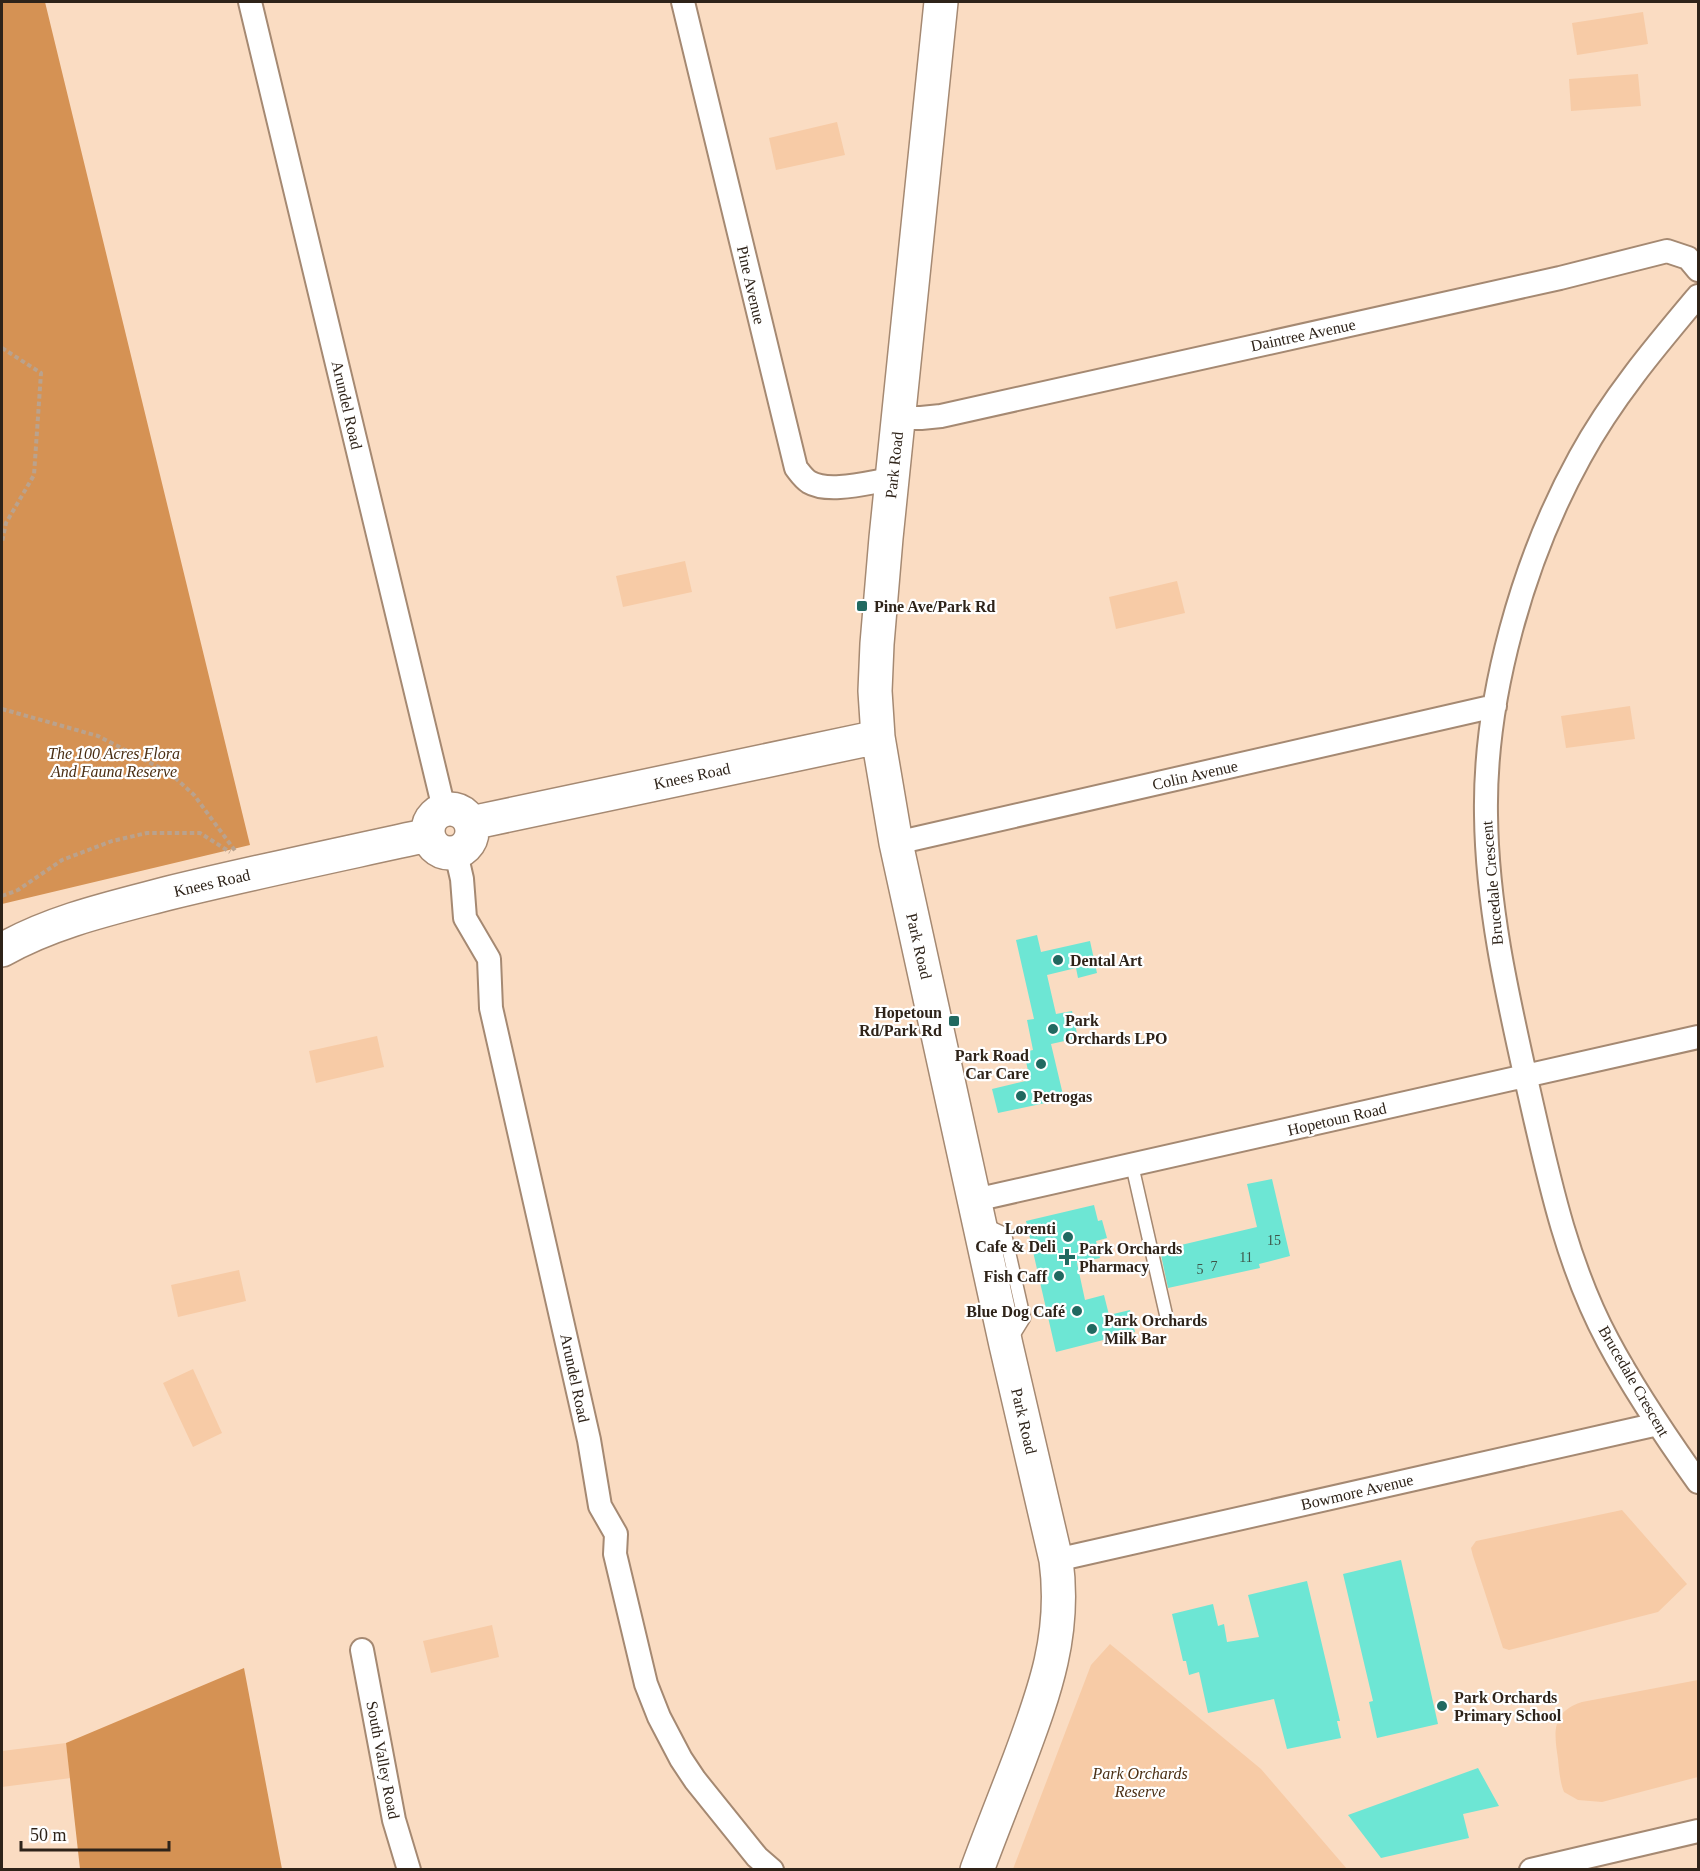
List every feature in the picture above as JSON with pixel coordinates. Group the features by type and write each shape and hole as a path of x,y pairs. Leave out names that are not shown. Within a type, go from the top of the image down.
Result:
{"street":[{"name":"Arundel Road","path":"250,2 448,822"},
{"name":"Pine Avenue","path":"683,2 796,468 808,482 826,487 892,479"},
{"name":"Park Road","path":"941,2 877,644 875,691 878,737 896,843 1059,1581 1059,1622 1050,1669 1032,1725 977,1869"},
{"name":"Daintree Avenue","path":"900,418 941,416 1560,278 1667,251 1688,258 1698,270"},
{"name":"Brucedale Crescent","path":"1698,296 1625,387 1581,455 1548,522 1524,585 1507,645 1495,706 1486,813 1488,872 1503,976 1546,1169 1574,1260 1607,1339 1658,1424 1698,1482"},
{"name":"Colin Avenue","path":"896,843 1495,706"},
{"name":"Knees Road","path":"2,950 27,936 106,909 448,822 878,737"},
{"path":"448,822 472,831 468,844 456,852"},
{"name":"Arundel Road","path":"456,852 462,879 465,918 489,959 491,1008 589,1440 600,1506 616,1534 615,1554 646,1684 659,1717 681,1759 757,1857 772,1869"},
{"name":"Hopetoun Road","path":"977,1211 1132,1165 1698,1037"},
{"name":"Bowmore Avenue","path":"1056,1560 1658,1424"},
{"name":"South Valley Road","path":"363,1650 394,1820 409,1869"},
{"path":"1531,1869 1698,1831"}],"lane":[{"path":"1132,1165 1167,1319"}],"path":[{"path":"2,348 41,373 34,475 6,523 2,542"},
{"path":"2,709 98,736 171,773 194,795 238,857 200,833 147,833 112,841 62,860 18,891 2,896"}],"green space":[{"name":"The 100 Acres Flora And Fauna Reserve","path":"2,2 45,2 250,845 2,904"},
{"path":"1643,12 1648,44 1577,55 1572,23"},
{"path":"1638,74 1641,106 1571,111 1569,79"},
{"path":"837,122 845,155 776,170 769,138"},
{"path":"685,561 692,592 623,607 616,576"},
{"path":"1177,581 1185,613 1116,629 1109,597"},
{"path":"1630,706 1635,739 1566,748 1561,716"},
{"path":"377,1036 384,1067 316,1083 309,1051"},
{"path":"239,1270 246,1301 178,1317 171,1285"},
{"path":"193,1369 222,1433 193,1447 163,1383"},
{"path":"1622,1510 1687,1584 1658,1612 1509,1650 1503,1648 1473,1556 1471,1548 1476,1541"},
{"path":"492,1625 499,1657 431,1673 423,1641"},
{"name":"Park Orchards Reserve","path":"1110,1644 1261,1769 1347,1869 1013,1869 1091,1665"},
{"path":"244,1668 282,1869 80,1869 66,1743"},
{"path":"1698,1680 1698,1777 1602,1802 1578,1800 1564,1792 1559,1772 1556,1732 1560,1717 1565,1711 1582,1702"},
{"path":"66,1743 71,1778 2,1787 2,1751"}],"building":[{"path":"1037,935 1041,952 1090,941 1097,973 1078,978 1076,968 1047,975 1056,1014 1072,1011 1078,1038 1051,1044 1064,1099 998,1113 992,1089 1030,1080 1024,1052 1033,1050 1027,1020 1034,1019 1016,940"},
{"path":"1272,1179 1290,1256 1259,1264 1260,1268 1168,1288 1160,1250 1257,1227 1247,1184"},
{"path":"1094,1205 1098,1221 1102,1220 1107,1238 1096,1241 1100,1258 1077,1263 1085,1300 1104,1295 1109,1315 1130,1310 1135,1332 1056,1352 1026,1221"},
{"path":"1401,1560 1438,1724 1377,1738 1369,1702 1373,1701 1343,1574"},
{"path":"1307,1581 1340,1721 1337,1721 1341,1738 1287,1749 1274,1699 1208,1713 1199,1672 1189,1675 1186,1661 1183,1661 1172,1614 1213,1604 1218,1626 1224,1624 1227,1642 1259,1637 1248,1595"},
{"path":"1478,1768 1499,1806 1463,1814 1469,1838 1381,1858 1348,1815"}],"place":[{"name":"Pine Ave/Park Rd","path":"862,606"},
{"name":"Dental Art","path":"1058,960"},
{"name":"Hopetoun Rd/Park Rd","path":"954,1021"},
{"name":"Park Orchards LPO","path":"1053,1029"},
{"name":"Park Road Car Care","path":"1041,1064"},
{"name":"Petrogas","path":"1021,1096"},
{"name":"Lorenti Cafe & Deli","path":"1068,1237"},
{"name":"Park Orchards Pharmacy","path":"1067,1257"},
{"name":"Fish Caff","path":"1059,1276"},
{"name":"Blue Dog Café","path":"1077,1311"},
{"name":"Park Orchards Milk Bar","path":"1092,1329"},
{"name":"Park Orchards Primary School","path":"1442,1706"}]}
